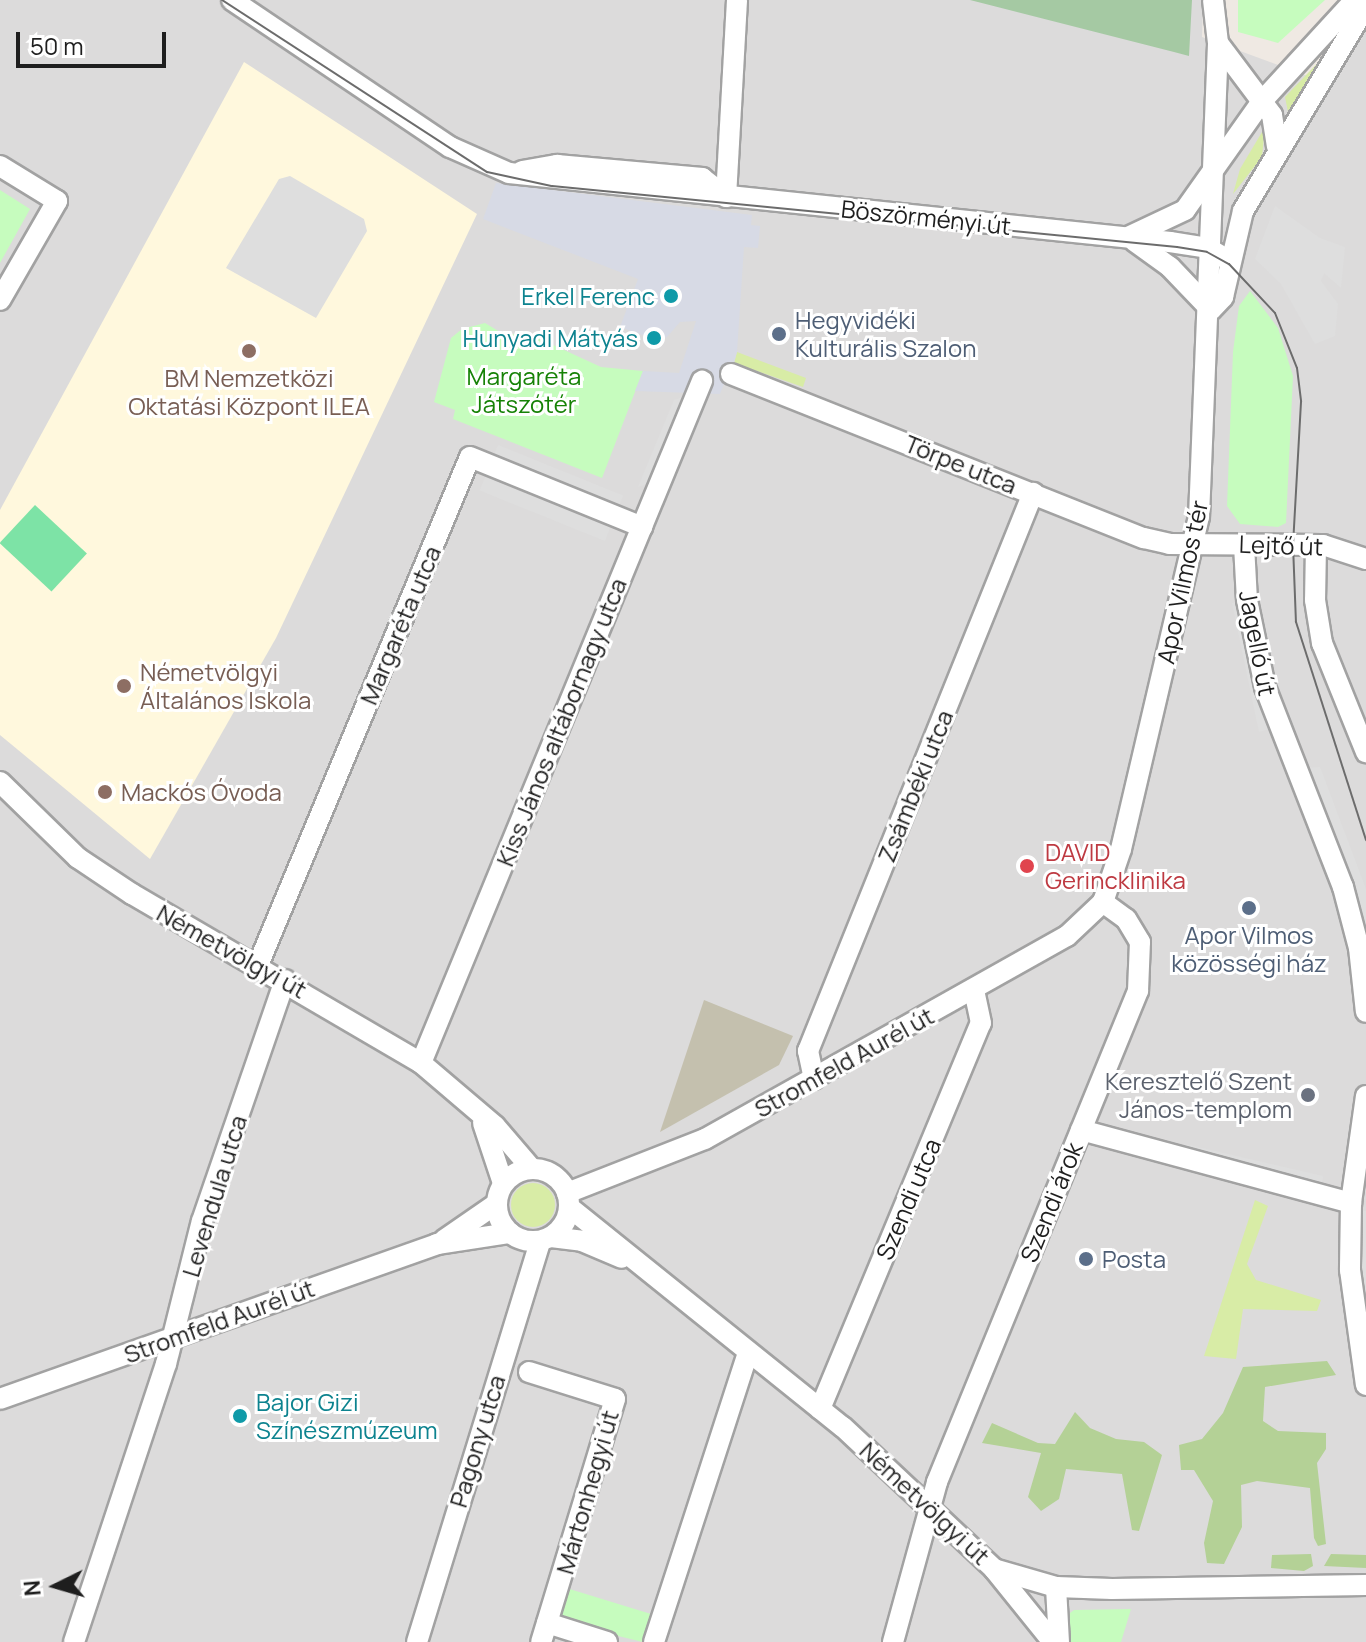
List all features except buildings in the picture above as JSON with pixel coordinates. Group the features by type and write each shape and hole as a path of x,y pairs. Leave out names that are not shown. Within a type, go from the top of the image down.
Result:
{"street":[{"name":"Böszörményi út","path":"232,0 450,147 509,173 557,165 702,178 726,197 1126,237 1208,248 1230,261"},
{"path":"726,197 737,0"},
{"path":"1211,310 1208,248 1218,43 1213,0"},
{"path":"1126,237 1185,210 1212,177 1263,100 1355,0"},
{"path":"1230,261 1243,211 1277,147 1366,6"},
{"path":"1218,43 1272,115 1277,147"},
{"path":"0,166 57,201 0,300"},
{"name":"Böszörményi út","path":"1126,237 1156,254 1211,310"},
{"name":"Apor Vilmos tér","path":"1103,902 1194,544 1204,479 1211,310 1223,297 1230,261"},
{"name":"Törpe utca","path":"731,374 1144,538 1194,544"},
{"name":"Kiss János altábornagy utca","path":"421,1063 702,381"},
{"name":"Margaréta utca","path":"258,965 470,457 642,527"},
{"name":"Zsámbéki utca","path":"814,1079 808,1051 1033,493"},
{"name":"Lejtő út","path":"1194,544 1316,545 1366,559"},
{"name":"Jagelló út","path":"1244,545 1253,637 1281,739 1350,910 1366,1012"},
{"path":"1316,545 1315,600 1322,643 1366,752"},
{"name":"Németvölgyi út","path":"0,782 78,858 421,1063 474,1108 531,1168"},
{"name":"Stromfeld Aurél út","path":"568,1200 679,1151 814,1079 1074,932 1103,902"},
{"name":"Szendi árok","path":"893,1642 927,1511 1138,991 1142,968 1135,931 1103,902"},
{"name":"Levendula utca","path":"74,1642 121,1512 172,1339 202,1221 285,980"},
{"name":"Szendi utca","path":"820,1409 981,1023 981,1002 974,989"},
{"path":"1366,1096 1351,1203 1354,1326 1366,1385"},
{"name":"Németvölgyi út","path":"474,1108 503,1183"},
{"path":"1081,1130 1351,1203"},
{"path":"531,1168 553,1174 568,1200 562,1227 545,1239 510,1233 496,1204 503,1183 531,1168"},
{"name":"Németvölgyi út","path":"568,1200 636,1265 747,1355 820,1409 927,1511 994,1569 1056,1587 1366,1585"},
{"name":"Stromfeld Aurél út","path":"437,1244 496,1204"},
{"name":"Stromfeld Aurél út","path":"0,1399 437,1244 510,1233"},
{"name":"Németvölgyi út","path":"545,1239 582,1241 636,1265"},
{"name":"Pagony utca","path":"417,1642 545,1239"},
{"path":"654,1642 747,1355"},
{"name":"Mártonhegyi út","path":"529,1372 615,1399 544,1633 607,1642"},
{"path":"994,1569 1056,1642"},
{"path":"1056,1587 1056,1642"}],"shaded area":[{"path":"0,0 1203,0 1202,37 1327,83 1366,23 1366,1642 0,1642"},
{"name":"BM Nemzetközi Oktatási Központ ILEA","path":"244,62 477,214 276,638 150,859 0,735 0,510"},
{"path":"290,176 364,219 367,231 316,318 226,268 279,179"},
{"path":"496,183 752,215 751,225 760,226 758,248 744,247 737,352 728,385 724,384 720,394 635,391 643,371 679,373 696,321 680,322 667,337 656,340 620,327 638,279 483,219"},
{"path":"1275,206 1320,238 1345,247 1341,288 1324,273 1321,281 1338,304 1335,336 1315,344 1281,284 1255,259"},
{"path":"697,392 661,479 638,487 674,400"},
{"path":"498,445 623,496 605,541 480,490"},
{"path":"1247,600 1276,727 1259,732 1232,603"},
{"path":"1320,767 1366,889 1366,1012 1363,975 1297,769"},
{"path":"704,1000 793,1036 779,1065 660,1132"},
{"path":"1185,1144 1323,1176 1321,1195 1180,1158"},
{"path":"1351,1208 1366,1211 1366,1346"}],"green space":[{"path":"970,0 1192,0 1189,56 1174,52"},
{"path":"1238,0 1325,0 1278,43 1238,32"},
{"path":"1331,49 1290,113 1288,112 1285,97"},
{"path":"1265,127 1262,157 1233,194 1240,169"},
{"path":"0,190 30,209 0,263"},
{"path":"1250,291 1278,328 1293,376 1286,523 1278,527 1240,524 1227,506 1233,352 1239,306"},
{"name":"Margaréta Játszótér","path":"485,323 505,335 527,333 601,367 643,371 602,478 453,419 455,410 434,402 451,338 462,329"},
{"path":"737,352 806,378 803,387 734,363"},
{"path":"35,505 87,553 51,591 0,543"},
{"path":"533,1183 548,1190 555,1205 548,1220 533,1227 518,1220 511,1205 518,1190"},
{"path":"1255,1200 1268,1206 1247,1264 1256,1280 1321,1300 1317,1311 1243,1309 1236,1359 1204,1356"},
{"path":"1327,1361 1336,1375 1265,1387 1263,1421 1278,1431 1326,1433 1326,1449 1317,1463 1326,1544 1318,1546 1314,1538 1310,1488 1257,1481 1241,1485 1242,1527 1224,1564 1207,1563 1204,1543 1213,1501 1194,1470 1181,1470 1179,1445 1202,1439 1223,1413 1243,1367"},
{"path":"1075,1412 1090,1428 1116,1439 1144,1442 1162,1455 1139,1531 1132,1530 1122,1474 1066,1469 1059,1499 1041,1511 1028,1497 1041,1453 982,1443 992,1423 1038,1443 1055,1444"},
{"path":"1311,1554 1313,1566 1304,1571 1271,1568 1272,1555"},
{"path":"1331,1554 1366,1555 1366,1568 1324,1566"},
{"path":"563,1587 651,1614 643,1642 552,1620"},
{"path":"1131,1609 1121,1642 1070,1642 1065,1632 1066,1616 1074,1610"}],"tram line":[{"path":"222,0 487,172 552,186 1177,247 1207,252 1229,264 1275,313 1297,368 1301,402 1293,545 1296,622 1366,840"}],"place":[{"name":"Erkel Ferenc","path":"671,296"},
{"name":"Hegyvidéki Kulturális Szalon","path":"779,334"},
{"name":"Hunyadi Mátyás","path":"654,338"},
{"name":"BM Nemzetközi Oktatási Központ ILEA","path":"249,351"},
{"name":"Németvölgyi Általános Iskola","path":"124,686"},
{"name":"Mackós Óvoda","path":"105,792"},
{"name":"DAVID Gerincklinika","path":"1027,866"},
{"name":"Apor Vilmos közösségi ház","path":"1249,908"},
{"name":"Keresztelő Szent János-templom","path":"1308,1095"},
{"name":"Posta","path":"1086,1259"},
{"name":"Bajor Gizi Színészmúzeum","path":"240,1416"}]}
